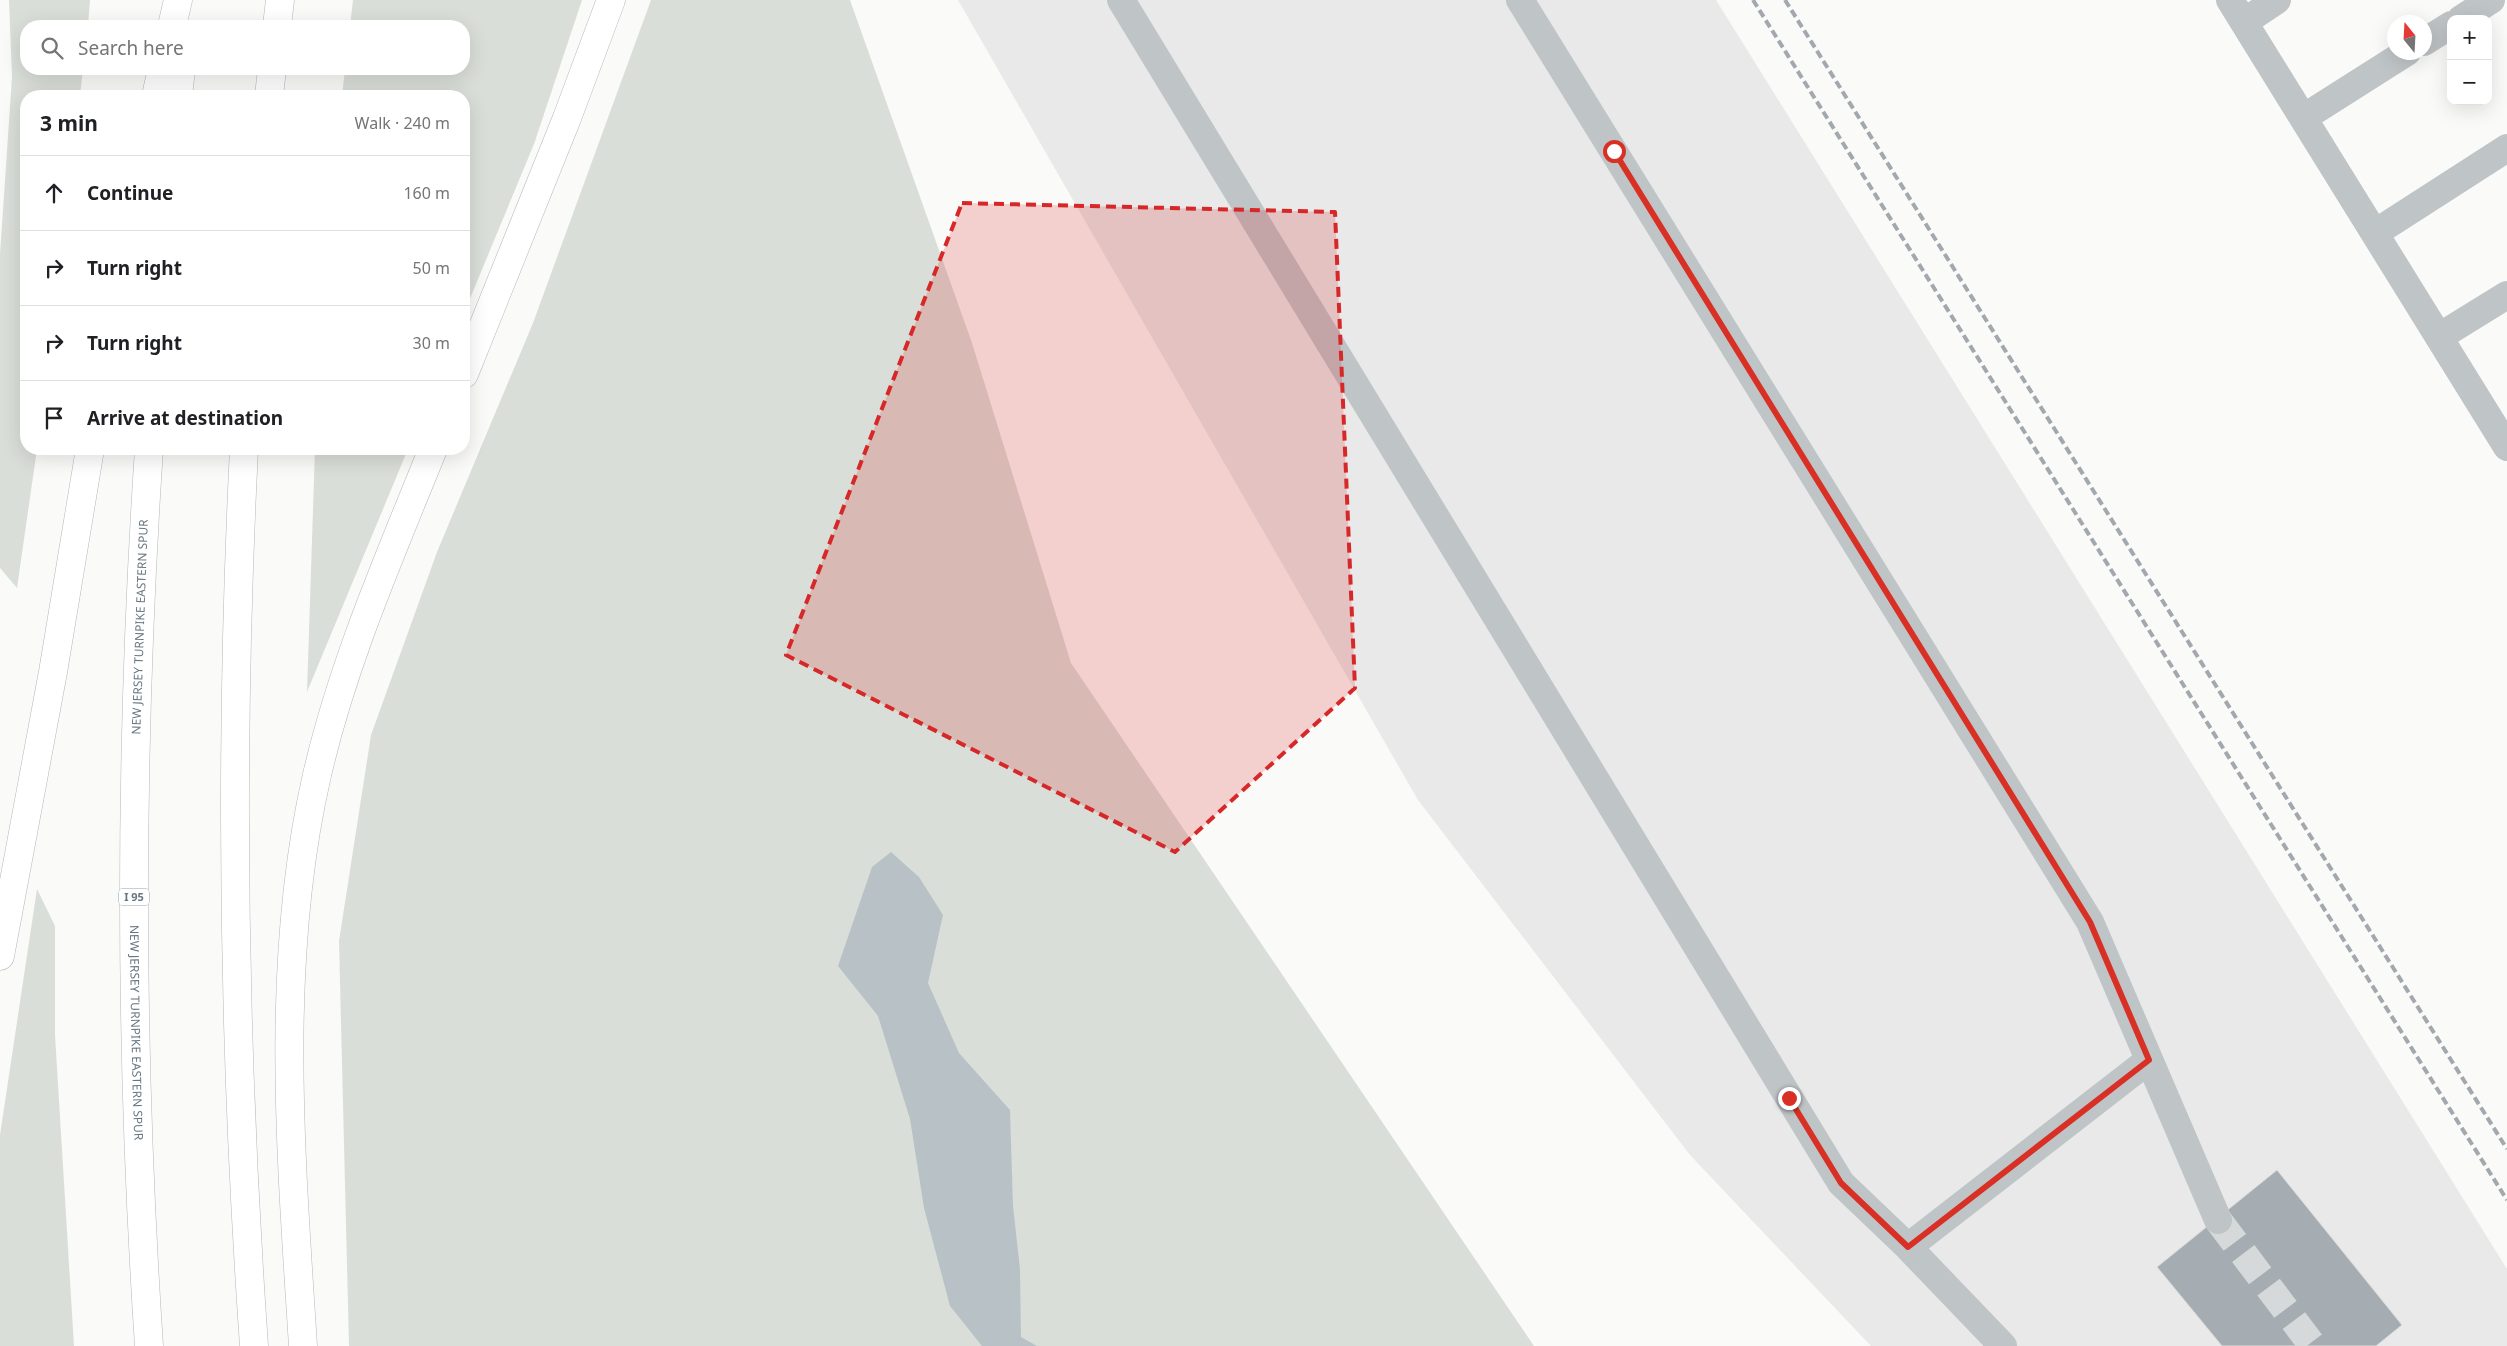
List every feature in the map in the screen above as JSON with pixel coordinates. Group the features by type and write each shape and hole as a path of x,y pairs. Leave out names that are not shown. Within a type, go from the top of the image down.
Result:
{"highway":[{"path":"173,20 178,0"},
{"path":"187,20 189,0"},
{"path":"278,20 280,0"},
{"path":"470,359 567,118 611,0"},
{"path":"157,90 161,75"},
{"path":"179,90 180,75"},
{"path":"270,90 271,75"},
{"path":"0,956 51,681 89,455"},
{"name":"NEW JERSEY TURNPIKE EASTERN SPUR","path":"149,455 137,669 134,891 137,1104 149,1346"},
{"path":"244,455 238,631 236,922 242,1153 254,1346"},
{"path":"303,1346 290,1126 289,1050 293,939 307,827 316,777 342,683 368,610 431,455"}],"lane":[{"path":"1121,0 1841,1183 1908,1247 2003,1346"},
{"path":"1520,0 2090,922 2218,1220"},
{"path":"2277,0 2237,11 2507,446"},
{"path":"2467,15 2491,0"},
{"path":"2432,37 2447,28"},
{"path":"2303,118 2394,60"},
{"path":"2375,233 2507,148"},
{"path":"2439,337 2507,295"},
{"path":"1908,1247 2149,1060"}],"highlighted area":[{"path":"962,203 1335,212 1355,688 1175,852 786,655"}],"shaded area":[{"path":"9,0 90,0 88,20 20,20 20,75 82,75 81,90 20,90 20,455 36,455 17,588 0,568 0,254 12,77"},
{"path":"353,0 582,0 534,144 470,299 470,90 343,90 344,75 470,75 470,20 351,20"},
{"path":"651,0 850,0 972,343 1071,663 1534,1346 349,1346 339,941 371,735 437,552 533,323"},
{"path":"958,0 1716,0 2507,1269 2507,1346 1871,1346 1690,1155 1418,800"},
{"path":"315,455 406,455 307,692"},
{"path":"891,852 919,877 943,915 928,983 959,1053 1010,1110 1013,1206 1020,1269 1021,1337 1037,1346 982,1346 950,1306 924,1208 910,1119 878,1016 838,966 872,867"},
{"path":"37,889 55,926 55,1035 74,1346 0,1346 0,1135"}],"building":[{"path":"2277,1170 2402,1325 2376,1346 2222,1346 2157,1267"}],"tunnel":[{"path":"2218,1220 2313,1346"}],"railway":[{"path":"1753,0 2507,1200"},
{"path":"1785,0 2507,1149"}],"route":[{"path":"1614,151 2090,922 2149,1060 1908,1247 1841,1183 1789,1098"}]}
